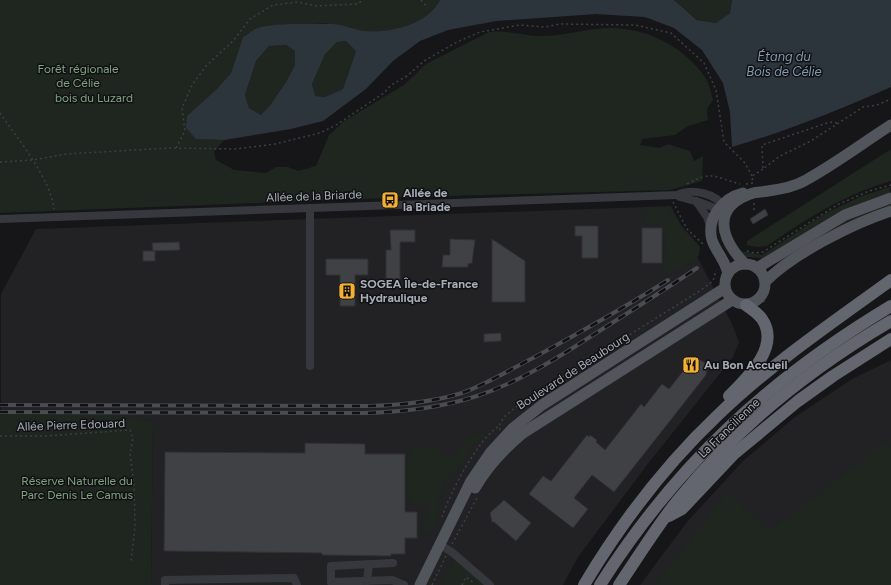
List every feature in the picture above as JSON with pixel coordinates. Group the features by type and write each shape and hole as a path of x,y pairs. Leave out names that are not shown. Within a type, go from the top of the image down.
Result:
{"highway":[{"path":"584,585 602,554 637,506 676,458 719,414 777,364 891,280"},
{"path":"719,414 724,402 754,368 766,349 768,336 765,324 762,318 746,305"},
{"name":"La Francilienne","path":"600,585 620,553 657,503 719,437 753,404 789,374 836,340 891,306"},
{"name":"La Francilienne","path":"619,585 677,501 704,469 762,414 831,359 891,321"},
{"path":"666,518 682,508 710,477 754,436 798,401 891,339"},
{"path":"874,350 891,347"}],"main road":[{"path":"728,274 720,262 712,239 712,232 713,220 734,196 754,186 783,189 805,180 891,125"},
{"path":"757,268 831,222 862,208 891,198"},
{"path":"722,208 724,232 734,253 745,264 757,268 764,277 764,301 746,305 732,300 725,288 728,274 732,269 745,264"},
{"path":"765,282 784,266 837,234 864,220 891,211"},
{"name":"Boulevard de Beaubourg","path":"445,548 471,480 485,459 505,436 542,405 725,288"},
{"name":"Boulevard de Beaubourg","path":"420,585 445,548 482,477 512,443 535,425 732,300"}],"street":[{"name":"Allée de la Briarde","path":"0,219 675,195 681,193 705,193 713,196 722,208"},
{"name":"Allée de la Briarde","path":"675,195 722,208"},
{"path":"696,201 706,216 712,232"},
{"path":"310,208 310,366"},
{"path":"445,548 490,585"},
{"path":"393,563 331,566 331,582 368,581 379,583 392,580 404,585"},
{"path":"368,581 369,564"},
{"path":"165,585 165,580 294,578 297,585"}],"path":[{"path":"176,148 185,132 182,108 192,85 206,66 229,46 250,19 273,5 298,2 317,6 356,4 364,0"},
{"path":"421,0 428,8"},
{"path":"0,162 33,160 66,154 176,148 236,149 275,144 320,133 336,125 384,93 391,85 407,76 424,61 457,42 480,32 520,25 546,27 560,24 635,25 671,33 704,63 716,90 724,142 745,163 752,176 754,186 740,184 715,175 709,175 682,186"},
{"path":"752,176 764,169 780,156 811,140 863,107 877,105 891,99"},
{"path":"0,113 33,160 47,187 54,206 55,217"},
{"path":"764,169 762,145 830,122 837,123"},
{"path":"734,253 741,250 754,253 763,252 837,205 869,191 891,185"},
{"path":"675,195 673,203 682,222 687,229 701,241 705,248"},
{"path":"505,436 499,426 504,417 511,411 710,284 716,274 720,262"},
{"name":"Allée Pierre Edouard","path":"0,436 45,436 130,430 133,438 130,454 134,484 135,526 132,562"},
{"path":"432,585 445,548 478,496"},
{"path":"462,585 466,577 473,584 477,585"}],"shaded area":[{"path":"671,206 732,324 739,342 733,357 647,465 578,557 563,585 151,585 153,422 97,414 1,414 1,294 36,229"},
{"path":"891,360 891,585 640,585 687,522 743,461 795,417 852,379"}],"green space":[{"name":"bois du Luzard","path":"0,0 440,0 434,9 426,16 407,26 397,29 386,31 365,31 332,24 293,24 262,27 255,29 243,37 231,73 216,90 196,139 224,140 214,152 216,160 234,170 266,173 276,167 288,167 298,171 316,166 329,135 344,121 404,85 426,64 489,32 508,32 547,36 602,28 638,31 664,41 676,48 696,66 708,82 713,100 707,109 708,120 688,126 675,135 642,139 640,145 659,148 668,144 690,151 694,161 703,156 702,181 670,190 413,197 0,213"},
{"path":"674,0 732,0 730,13 716,23 698,20"},
{"path":"346,41 356,51 343,89 325,97 314,96 312,84 325,53 337,42"},
{"path":"286,45 295,51 295,65 286,82 271,104 261,115 249,108 245,95 256,61 269,46"},
{"path":"891,149 891,181 874,186 826,208 767,246 758,247 747,245 747,241"},
{"path":"890,187 890,193 854,206 763,258 746,257 741,251 762,255 826,213 862,196"},
{"path":"891,202 891,206 778,265 776,261 843,220"},
{"path":"665,207 700,247 699,255 692,262 662,278 666,249 665,228 645,224 643,220 647,211 653,208"},
{"name":"Réserve Naturelle du Parc Denis Le Camus","path":"0,414 115,414 153,422 151,585 0,585"},
{"path":"486,432 486,437 479,439 469,447 463,462 446,480 439,499 440,507 434,528 431,533 425,531 423,526 429,513 429,504 412,504 409,499 406,477 411,449 418,447 437,447 449,457 455,456 467,439 475,434"},
{"path":"887,441 891,449 891,585 655,585 727,492 770,531"},
{"path":"455,560 485,585 442,585"}],"water":[{"name":"Étang du Bois de Célie","path":"440,0 674,0 697,20 716,23 730,13 732,0 891,0 891,87 813,120 732,147 730,112 723,83 702,50 674,28 645,17 596,14 496,21 448,30 420,41 393,61 366,89 323,121 291,129 224,140 196,139 186,128 187,116 216,90 231,73 243,37 255,29 282,24 336,24 365,31 386,31 407,26 426,16 434,9","holes":["346,41 356,51 343,89 325,97 315,96 312,84 325,54 337,42","286,45 295,51 295,65 286,82 271,104 261,115 249,108 245,95 256,61 269,46"]}],"building":[{"path":"765,209 768,215 753,224 750,219"},
{"path":"575,226 598,226 598,258 582,258 582,236 575,236"},
{"path":"642,228 662,228 662,263 642,263"},
{"path":"390,230 415,230 415,242 400,242 400,279 386,279 386,250 391,250"},
{"path":"450,239 475,240 472,263 468,264 468,267 442,267 443,255 450,255"},
{"path":"492,239 525,261 525,302 492,302"},
{"path":"179,242 180,250 153,251 152,243"},
{"path":"143,251 155,251 155,261 143,261"},
{"name":"SOGEA Île-de-France Hydraulique","path":"326,259 368,259 368,275 355,275 355,306 340,306 340,275 326,275"},
{"path":"501,333 501,341 484,342 484,334"},
{"path":"698,359 705,363 707,369 706,375 614,492 592,475 574,498 588,509 573,528 529,494 543,476 551,481 587,435 589,437 590,435 597,440 596,442 605,450 641,404 644,407 662,384 669,389 691,361"},
{"path":"305,443 365,444 365,454 405,454 405,512 417,512 417,538 405,538 405,554 391,554 391,556 322,555 322,553 164,551 165,452 305,453"},
{"path":"504,500 531,523 516,541 494,522 492,522 490,513"}],"railway":[{"path":"0,412 364,413 392,412 449,404 493,390 537,369 579,344 697,268"},
{"path":"0,405 371,406 429,401 462,393 489,381 584,330 668,280"}],"place":[{"name":"Allée de la Briade","path":"390,200"},
{"name":"SOGEA Île-de-France Hydraulique","path":"347,291"},
{"name":"Au Bon Accueil","path":"691,365"}],"park label":[{"name":"Forêt régionale de Célie","path":"78,76"}]}
